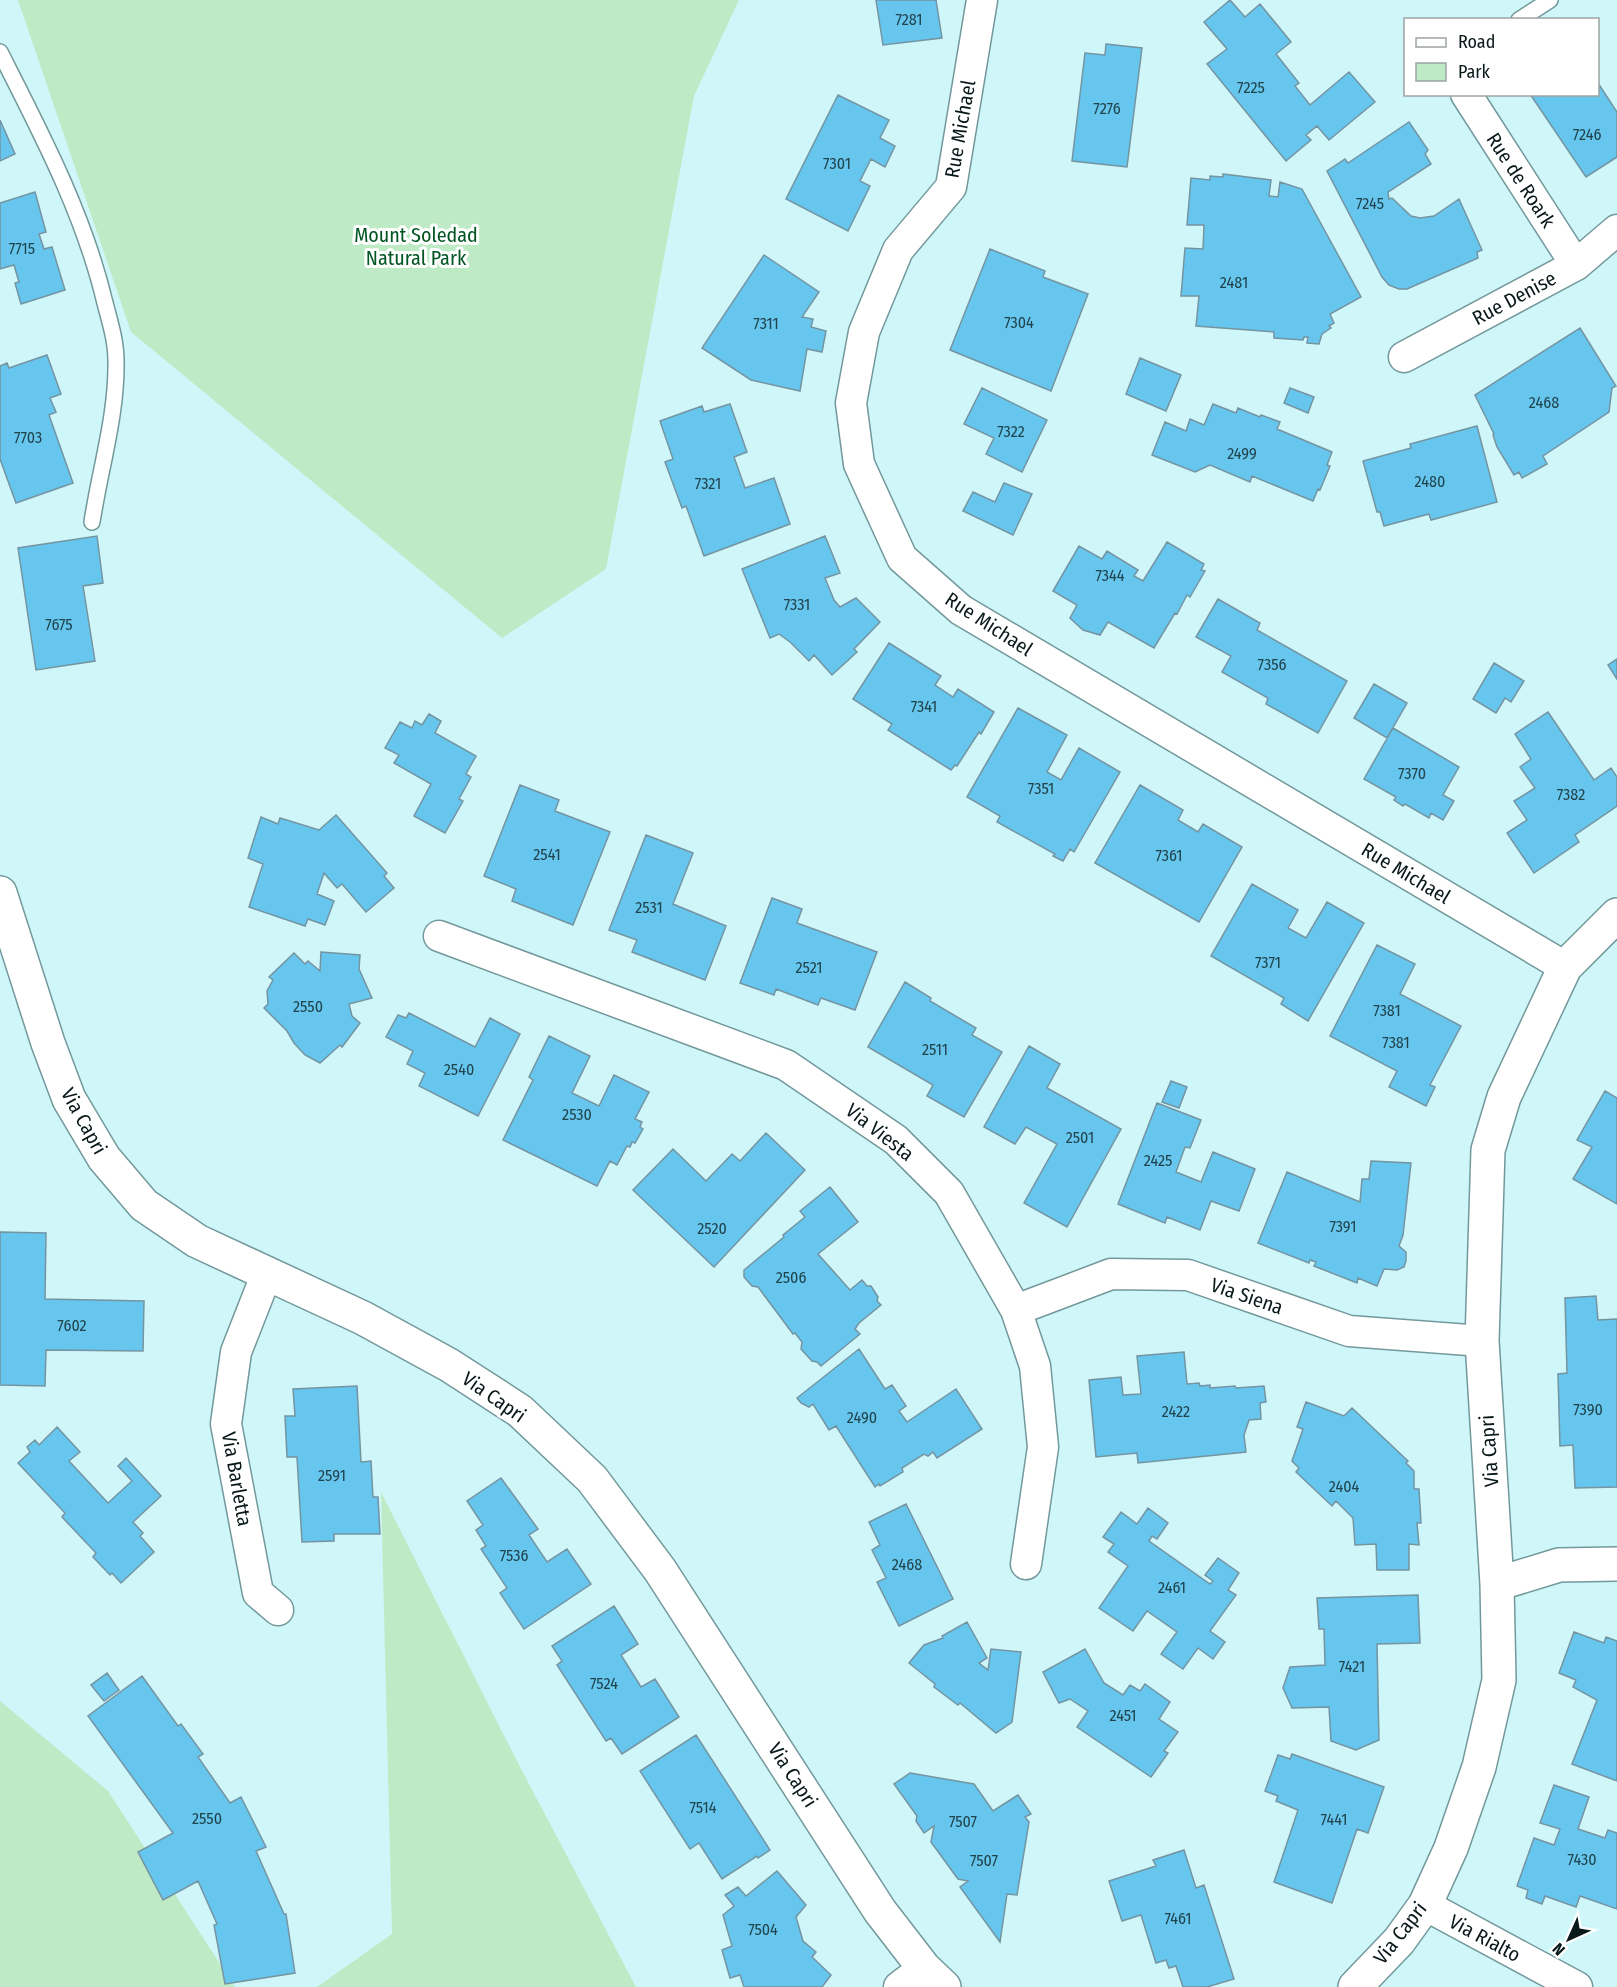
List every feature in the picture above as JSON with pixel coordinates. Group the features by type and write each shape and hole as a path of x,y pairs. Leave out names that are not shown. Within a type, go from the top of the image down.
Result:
{"street":[{"name":"Rue Michael","path":"982,0 951,188 898,250 864,332 851,404 859,464 902,558 961,610 1565,967"},
{"name":"Rue de Roark","path":"1467,96 1576,265"},
{"name":"Rue Denise","path":"1404,357 1576,265 1617,230"},
{"name":"Via Capri","path":"0,893 48,1043 69,1099 104,1158 144,1205 197,1241 363,1318 449,1365 520,1412 592,1479 660,1570 880,1911 922,1981"},
{"name":"Via Capri","path":"1355,1987 1399,1941 1425,1905 1451,1848 1479,1767 1499,1680 1497,1584 1482,1341 1488,1150 1504,1097 1565,967 1617,915"},
{"name":"Via Viesta","path":"439,936 786,1065 896,1140 949,1193 1016,1310 1035,1366 1043,1447 1026,1564"},
{"name":"Via Barletta","path":"267,1273 236,1352 226,1424 258,1593 278,1610"},
{"name":"Via Siena","path":"1016,1310 1111,1274 1188,1275 1349,1331 1482,1341"},
{"path":"1497,1584 1559,1565 1617,1564"},
{"name":"Via Rialto","path":"1425,1905 1577,1987"}],"lane":[{"path":"1522,18 1550,0"},
{"path":"0,52 59,168 97,267 114,338 116,359 114,408 92,522"}],"green space":[{"name":"Mount Soledad Natural Park","path":"18,0 739,0 694,96 606,569 502,638 131,332"},
{"path":"381,1492 518,1763 636,1987 317,1987 392,1934"},
{"path":"0,1701 108,1791 235,1987 0,1987"}],"building":[{"path":"876,0 936,0 942,38 883,45"},
{"path":"1230,0 1245,17 1260,4 1291,42 1276,54 1299,83 1295,86 1310,105 1349,72 1375,102 1329,140 1317,126 1306,135 1311,140 1286,161 1207,64 1227,49 1204,22"},
{"path":"1106,44 1142,48 1127,167 1072,161 1085,53 1105,55"},
{"path":"1599,85 1617,112 1617,157 1586,177 1531,96 1599,96"},
{"path":"838,95 889,120 880,138 895,146 885,167 871,159 860,181 870,186 848,231 786,199"},
{"path":"0,120 15,154 0,161"},
{"path":"1409,122 1428,150 1425,154 1431,164 1388,192 1389,199 1392,198 1411,216 1420,218 1434,216 1459,199 1482,250 1477,252 1478,258 1407,289 1399,289 1389,285 1382,277 1327,171 1345,159 1348,163"},
{"path":"1223,174 1271,180 1269,196 1278,197 1280,182 1302,189 1361,297 1330,314 1334,323 1322,334 1319,344 1307,343 1308,337 1304,337 1303,340 1274,338 1274,332 1196,326 1199,296 1181,296 1185,248 1203,249 1204,225 1187,225 1191,178 1210,180 1210,176 1223,177"},
{"path":"35,192 46,232 39,234 44,249 52,247 65,290 21,304 15,283 19,282 14,265 0,269 0,203"},
{"path":"990,249 1045,271 1043,277 1088,294 1051,391 950,350"},
{"path":"764,255 819,292 802,317 813,319 811,327 826,331 822,352 807,349 800,391 751,380 702,348"},
{"path":"1580,328 1616,386 1612,388 1609,412 1543,456 1547,464 1522,478 1519,472 1514,475 1497,447 1494,434 1475,395"},
{"path":"47,355 61,394 50,398 56,412 49,415 73,483 16,503 0,459 0,366 7,363 9,368"},
{"path":"1140,358 1181,375 1166,411 1126,394"},
{"path":"982,388 1047,420 1022,472 986,454 994,438 964,424"},
{"path":"1290,388 1314,397 1308,413 1284,403"},
{"path":"730,404 747,452 734,457 745,488 774,478 790,524 704,556 686,506 682,508 665,462 673,459 660,421 702,406 704,412"},
{"path":"1213,404 1236,413 1238,408 1280,422 1277,429 1332,452 1327,465 1330,466 1313,501 1252,476 1250,482 1210,465 1195,472 1152,455 1165,422 1186,431 1190,419 1204,425"},
{"path":"1477,426 1497,502 1431,520 1429,514 1384,526 1380,512 1377,512 1363,461 1411,448 1410,444"},
{"path":"1004,483 1032,494 1013,535 963,511 973,492 995,502"},
{"path":"97,536 103,583 83,586 95,661 36,670 18,548"},
{"path":"825,536 840,573 825,578 834,600 840,607 856,598 880,622 854,649 857,652 832,675 814,655 809,661 779,634 770,638 742,569"},
{"path":"1167,542 1204,564 1201,570 1205,571 1190,597 1187,595 1154,648 1108,622 1100,635 1083,630 1070,618 1077,605 1053,591 1079,546 1102,559 1107,551 1138,570 1134,576 1143,581"},
{"path":"1218,599 1260,623 1257,630 1347,681 1318,733 1266,704 1268,698 1222,672 1231,656 1196,637"},
{"path":"889,643 941,676 935,685 953,697 958,689 994,712 981,734 979,732 957,766 955,765 951,770 888,730 892,724 853,699"},
{"path":"1617,659 1617,679 1608,665"},
{"path":"1494,663 1524,681 1511,702 1505,698 1496,713 1473,699"},
{"path":"1374,684 1407,703 1387,738 1354,718"},
{"path":"1018,708 1067,735 1047,772 1061,780 1079,748 1120,772 1074,852 1070,849 1063,861 1053,856 1055,854 997,822 1000,816 967,797"},
{"path":"1548,712 1594,780 1611,768 1617,777 1617,806 1575,835 1579,842 1534,873 1507,833 1527,820 1514,801 1535,788 1520,767 1531,759 1515,734"},
{"path":"429,714 441,721 435,733 476,756 466,774 471,777 459,799 463,801 445,833 414,816 431,784 394,763 399,755 385,748 400,722 412,728 415,721 422,725"},
{"path":"1393,728 1459,767 1443,795 1454,801 1443,820 1431,813 1429,818 1405,804 1403,806 1394,800 1396,797 1364,779"},
{"path":"520,785 559,800 555,811 610,832 573,925 512,901 516,889 484,876"},
{"path":"1140,785 1183,810 1178,820 1198,832 1203,824 1242,847 1199,922 1095,863"},
{"path":"336,815 387,873 384,876 394,888 366,912 342,884 337,888 324,873 317,894 334,901 325,925 308,919 305,926 249,907 263,864 248,858 261,817 278,824 280,818 319,830"},
{"path":"646,835 693,853 673,904 726,926 705,980 632,952 637,940 609,930"},
{"path":"1252,884 1298,910 1288,928 1306,938 1327,902 1364,923 1308,1021 1281,1004 1284,998 1211,956"},
{"path":"772,898 802,909 797,923 877,952 855,1010 821,998 818,1005 776,989 774,995 740,983"},
{"path":"1377,945 1415,964 1400,994 1461,1026 1430,1085 1435,1087 1426,1106 1389,1087 1397,1071 1330,1036"},
{"path":"321,952 360,955 359,969 372,998 349,1004 352,1016 360,1023 342,1047 340,1045 320,1063 305,1055 287,1031 264,1008 268,1004 267,991 273,980 269,977 294,953 305,964 308,961 320,971"},
{"path":"905,982 931,998 930,1001 976,1028 972,1035 1002,1052 964,1117 927,1096 933,1085 868,1047"},
{"path":"409,1013 475,1047 490,1018 520,1034 478,1116 419,1086 425,1073 407,1064 413,1051 386,1037 398,1015 406,1018"},
{"path":"549,1036 590,1056 572,1093 599,1106 614,1075 649,1092 635,1119 642,1122 640,1127 643,1129 635,1143 632,1142 630,1147 627,1146 617,1165 610,1161 597,1186 503,1140 533,1080 529,1077"},
{"path":"1029,1046 1060,1064 1047,1088 1121,1129 1067,1227 1024,1203 1057,1144 1026,1127 1015,1144 984,1127"},
{"path":"1171,1081 1187,1087 1179,1108 1162,1102"},
{"path":"1605,1091 1617,1098 1617,1204 1573,1179 1592,1147 1577,1140"},
{"path":"1157,1103 1201,1120 1190,1148 1185,1147 1176,1172 1201,1182 1213,1152 1255,1169 1239,1211 1211,1201 1200,1230 1167,1217 1165,1223 1118,1204"},
{"path":"766,1133 805,1170 714,1267 633,1190 673,1149 706,1181 732,1154 740,1161"},
{"path":"1371,1161 1411,1163 1403,1235 1399,1246 1406,1252 1404,1267 1397,1270 1384,1269 1377,1286 1358,1278 1357,1283 1314,1266 1316,1262 1310,1260 1309,1263 1258,1243 1287,1172 1360,1202 1362,1179 1369,1179"},
{"path":"830,1187 858,1222 818,1254 850,1290 862,1280 867,1286 871,1286 881,1305 859,1323 855,1329 860,1334 821,1366 812,1361 801,1349 802,1342 795,1333 793,1334 758,1287 752,1286 744,1277 744,1270 805,1217 800,1211"},
{"path":"0,1232 46,1233 45,1299 144,1301 143,1351 46,1350 45,1386 0,1385"},
{"path":"1596,1296 1598,1320 1617,1319 1617,1487 1575,1488 1573,1445 1560,1446 1558,1374 1567,1373 1565,1298"},
{"path":"859,1349 885,1389 892,1385 906,1406 899,1411 907,1422 956,1389 982,1429 937,1458 933,1452 928,1456 924,1454 902,1468 903,1472 875,1487 836,1426 829,1430 813,1404 809,1407 797,1398"},
{"path":"1184,1352 1187,1384 1199,1383 1200,1386 1210,1385 1210,1388 1264,1386 1266,1402 1260,1403 1261,1419 1249,1420 1244,1435 1246,1452 1138,1463 1137,1453 1096,1457 1089,1380 1121,1377 1123,1395 1141,1394 1137,1356"},
{"path":"357,1386 361,1462 371,1461 373,1497 378,1497 380,1534 334,1534 334,1541 302,1542 297,1457 287,1457 285,1416 295,1416 293,1389"},
{"path":"1306,1402 1344,1416 1352,1408 1408,1461 1406,1463 1414,1471 1414,1489 1419,1489 1421,1523 1417,1523 1419,1545 1409,1544 1409,1570 1377,1570 1376,1544 1355,1545 1353,1518 1336,1501 1332,1506 1296,1472 1299,1468 1292,1461 1303,1429 1297,1427"},
{"path":"57,1427 80,1452 69,1461 108,1503 132,1481 118,1466 126,1458 161,1496 133,1522 143,1533 140,1536 154,1552 121,1583 93,1557 96,1553 62,1517 65,1513 18,1463 30,1452 27,1447 35,1440 39,1445"},
{"path":"501,1478 538,1529 529,1535 547,1562 567,1549 591,1584 524,1629 500,1593 507,1588 481,1549 486,1546 476,1530 483,1525 467,1501"},
{"path":"906,1504 953,1599 899,1626 877,1582 886,1578 872,1550 880,1545 869,1522"},
{"path":"1148,1508 1168,1523 1157,1539 1152,1536 1149,1541 1210,1584 1213,1581 1205,1575 1218,1558 1239,1573 1228,1590 1236,1595 1210,1631 1225,1642 1213,1659 1198,1648 1183,1669 1161,1654 1177,1632 1147,1611 1133,1631 1099,1608 1128,1566 1108,1552 1114,1544 1103,1537 1121,1512 1137,1524"},
{"path":"1418,1595 1420,1643 1377,1644 1379,1740 1356,1750 1331,1741 1329,1707 1292,1708 1283,1688 1290,1667 1325,1665 1324,1629 1319,1629 1317,1598"},
{"path":"614,1606 638,1644 621,1655 641,1687 655,1679 679,1717 622,1754 611,1738 606,1741 557,1665 562,1661 552,1646"},
{"path":"967,1622 987,1658 979,1663 988,1670 991,1649 1021,1652 1012,1722 996,1733 960,1703 958,1705 934,1687 935,1684 909,1663 924,1645 943,1638 942,1636"},
{"path":"1574,1632 1604,1643 1606,1637 1617,1641 1617,1781 1572,1764 1597,1700 1573,1687 1576,1680 1559,1673"},
{"path":"1085,1649 1104,1683 1123,1695 1130,1685 1140,1691 1145,1684 1170,1702 1159,1719 1178,1732 1164,1751 1168,1753 1151,1777 1077,1727 1088,1711 1070,1699 1059,1703 1043,1672"},
{"path":"107,1673 119,1690 104,1701 91,1685"},
{"path":"142,1676 178,1726 181,1724 203,1754 198,1757 230,1803 241,1797 266,1847 256,1851 284,1914 286,1914 295,1973 225,1984 214,1925 217,1924 198,1881 163,1900 138,1852 173,1833 88,1716"},
{"path":"696,1735 770,1850 722,1879 699,1843 690,1849 640,1771"},
{"path":"1292,1754 1384,1787 1368,1833 1357,1829 1332,1903 1274,1882 1298,1810 1276,1801 1278,1796 1265,1791 1278,1755 1290,1759"},
{"path":"910,1773 974,1784 993,1811 1018,1795 1031,1814 1025,1817 1029,1822 1017,1895 1007,1894 1000,1942 960,1887 968,1881 958,1879 931,1842 934,1826 924,1833 916,1821 917,1816 894,1784"},
{"path":"1554,1785 1589,1797 1578,1829 1605,1838 1608,1830 1617,1833 1617,1909 1580,1896 1576,1907 1545,1896 1542,1904 1526,1898 1528,1890 1517,1886 1534,1838 1554,1845 1560,1829 1540,1823"},
{"path":"1184,1850 1196,1888 1204,1885 1234,1979 1207,1987 1183,1987 1176,1966 1169,1968 1166,1960 1156,1963 1141,1915 1122,1921 1109,1881 1156,1866 1153,1860"},
{"path":"777,1871 806,1905 796,1917 803,1941 816,1952 812,1957 831,1975 822,1987 744,1987 740,1975 730,1978 722,1950 732,1946 723,1915 734,1906 725,1895 738,1887 746,1896"}]}
